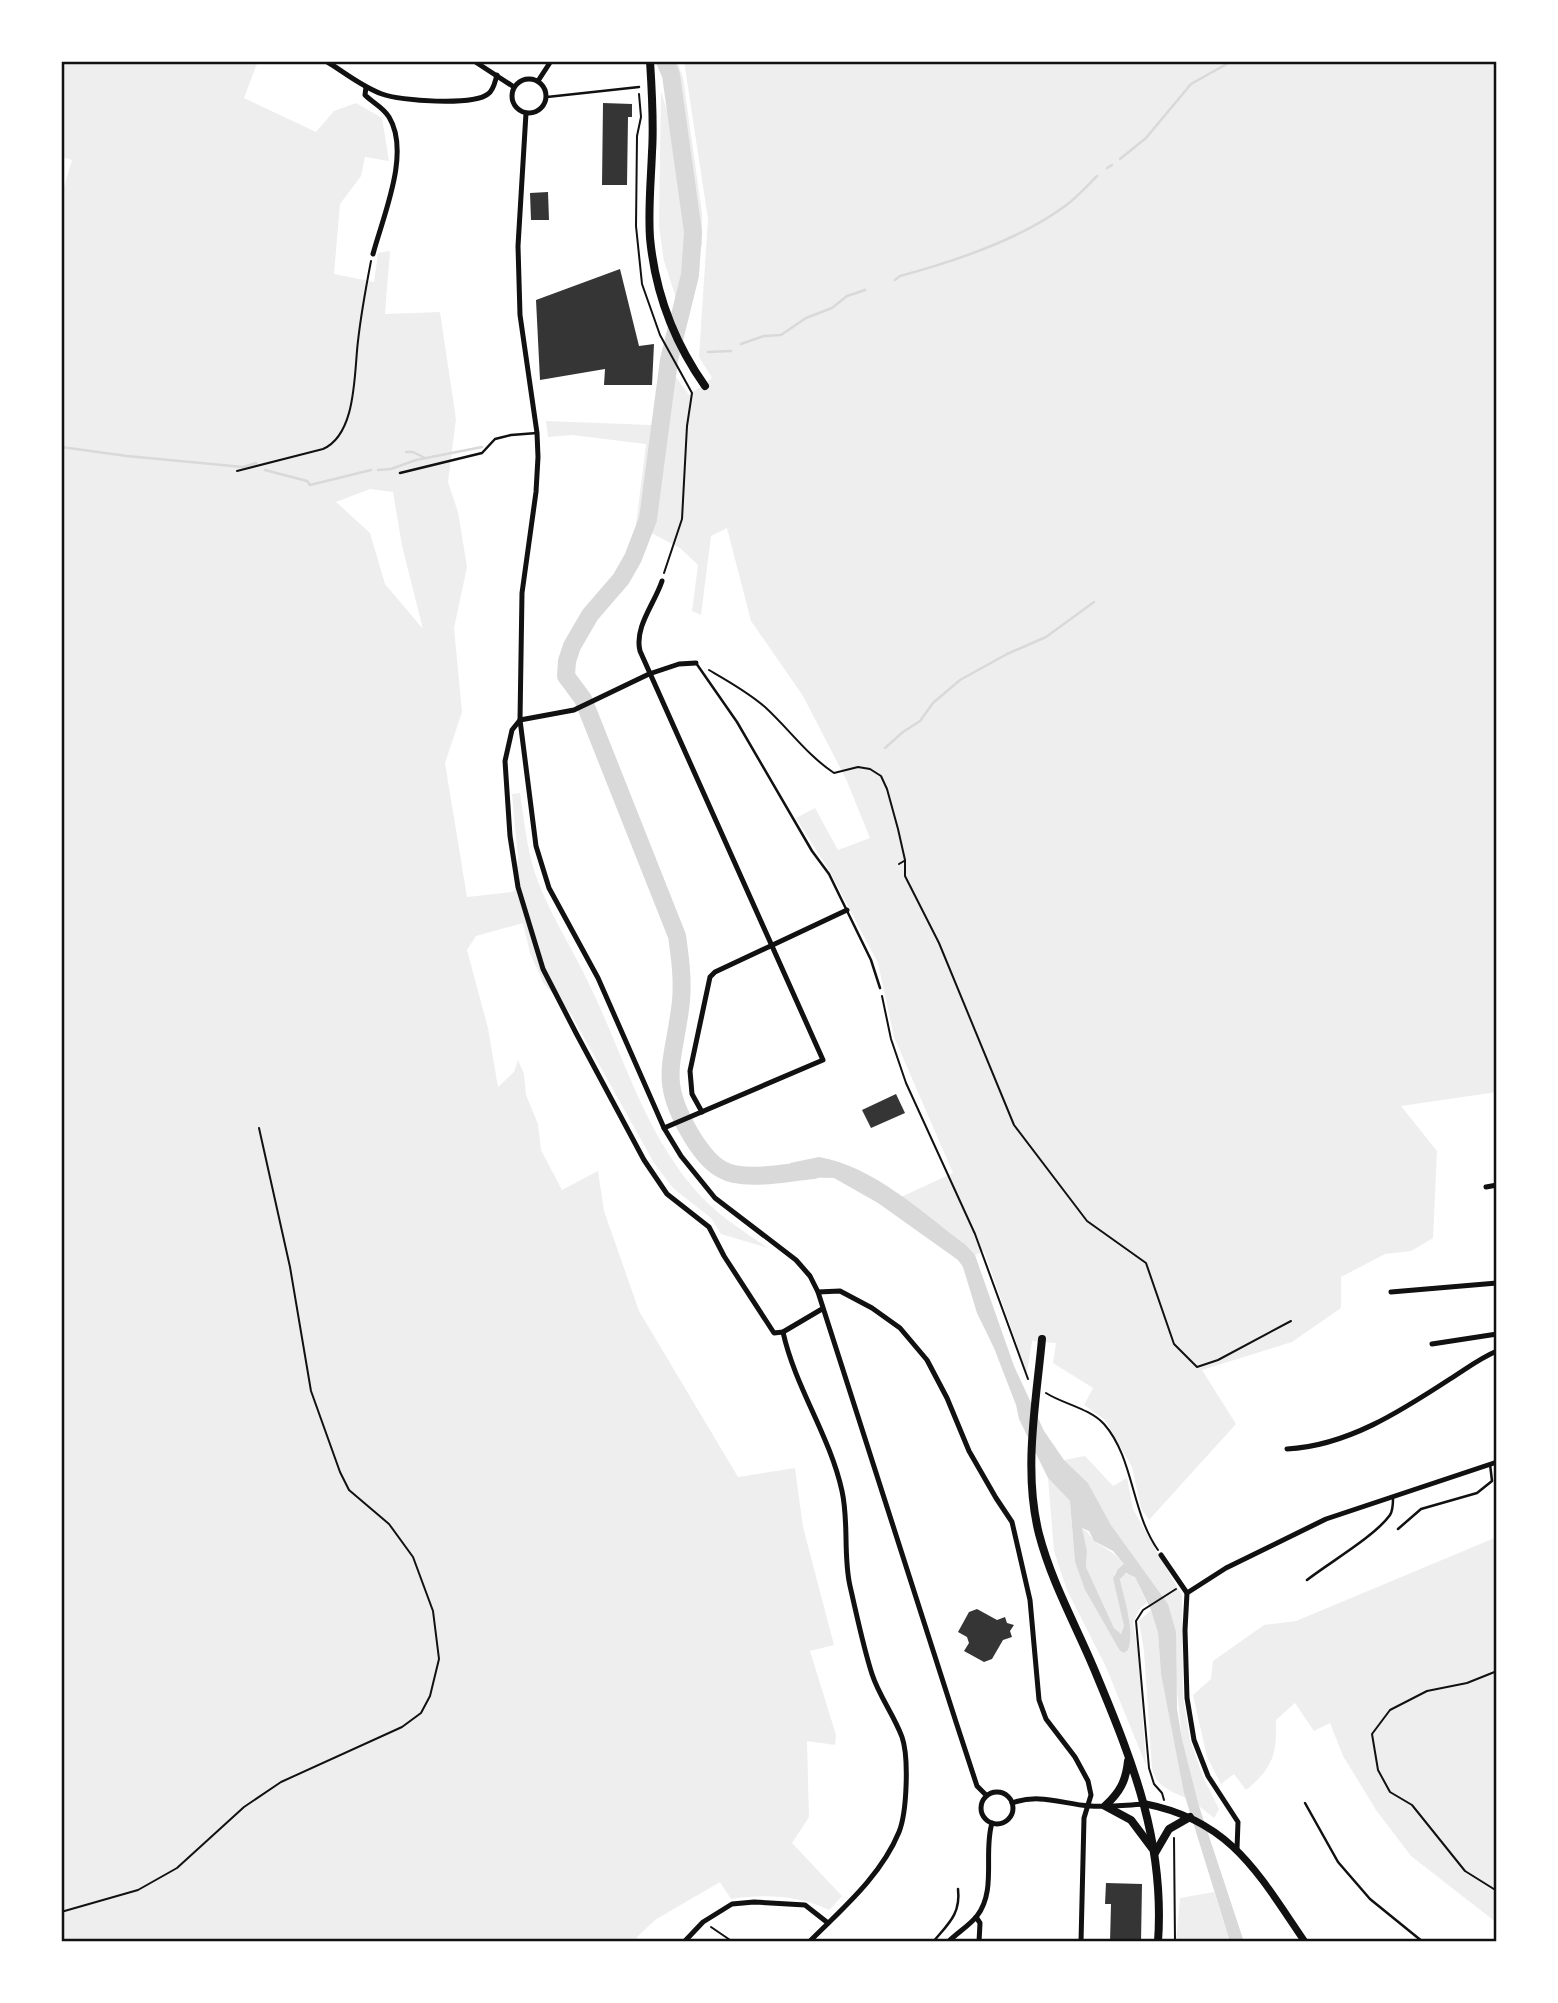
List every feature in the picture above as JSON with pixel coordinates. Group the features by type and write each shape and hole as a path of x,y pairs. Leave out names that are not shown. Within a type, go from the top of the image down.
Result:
{"main road":[{"path":"650,61 653,98 650,236 655,272 665,310 686,356 705,386"},
{"path":"1042,1339 1032,1441 1032,1486 1039,1532 1049,1566 1097,1676 1146,1804 1155,1853 1160,1905 1158,1942"},
{"path":"1128,1756 1126,1780 1105,1806 1131,1820 1155,1853"},
{"path":"1155,1853 1169,1829 1190,1817"}],"street":[{"path":"326,61 366,87 396,99 447,101 485,96 492,89 497,75"},
{"path":"538,81 551,61"},
{"path":"477,62 514,87"},
{"path":"524,79 538,81 545,88 547,97 540,110 526,113 519,110 513,102 514,87 524,79"},
{"path":"366,87 365,95 383,110 396,129 397,146 396,171 373,254"},
{"path":"526,113 518,246 520,315 537,433 536,492 522,593 520,720 536,846 549,888 598,978 664,1128 681,1156 715,1198 796,1259 810,1276 818,1292 977,1786 986,1795"},
{"path":"662,581 638,640 640,651 823,1060 664,1128"},
{"path":"696,663 679,664 649,674 575,710 520,720 512,730 505,761 510,836 518,887 543,970 638,1149 659,1183 667,1194 709,1227 724,1256 776,1334 822,1309"},
{"path":"702,1112 692,1094 690,1071 710,977 715,972 847,910"},
{"path":"1486,1187 1497,1185"},
{"path":"1391,1292 1497,1283"},
{"path":"818,1292 840,1292 852,1296 882,1314 900,1328 927,1360 940,1383 969,1451 1012,1522 1030,1600 1040,1700 1046,1719 1075,1758 1088,1781 1091,1795 1084,1818 1081,1942"},
{"path":"783,1332 787,1351 827,1446 842,1491 844,1539 852,1595 873,1676 903,1741 905,1784 903,1817 899,1832 880,1868 808,1942"},
{"path":"1432,1344 1497,1334"},
{"path":"1287,1449 1335,1440 1380,1421 1418,1400 1479,1359 1497,1351"},
{"path":"1187,1593 1226,1569 1326,1520 1493,1463"},
{"path":"1161,1555 1187,1593 1187,1698 1194,1740 1214,1786 1238,1822 1237,1849"},
{"path":"1000,1792 1007,1795 1012,1803 1013,1812 1003,1823 992,1824 984,1819 980,1811 981,1801 986,1795 1000,1792"},
{"path":"1012,1803 1025,1798 1040,1797 1088,1806 1146,1804 1167,1808 1190,1817 1217,1832 1237,1849 1305,1942"},
{"path":"948,1942 976,1917 984,1904 987,1889 988,1836 992,1824"},
{"path":"684,1942 703,1922 732,1904 754,1902 805,1905 828,1923"},
{"path":"976,1917 980,1923 979,1942"}],"lane":[{"path":"547,97 639,87"},
{"path":"400,473 482,453 495,439 537,433"},
{"path":"696,663 737,722 812,851 829,874 871,960 880,988"},
{"path":"1398,1529 1421,1509 1432,1508 1481,1490 1492,1481 1493,1463"},
{"path":"1307,1580 1371,1532 1390,1514 1394,1507 1392,1496"},
{"path":"1305,1803 1338,1862 1370,1899 1422,1942"},
{"path":"933,1942 956,1914 960,1902 958,1889"}],"path":[{"path":"237,471 331,446 343,428 352,401 357,343 373,254"},
{"path":"660,335 692,393 687,426 682,519 662,581"},
{"path":"696,663 738,687 765,707 806,751 834,773 858,767 870,769 881,776 887,789 905,860 905,876 939,943 1014,1125 1087,1220 1146,1263 1174,1344 1197,1367 1218,1360 1291,1321"},
{"path":"899,864 905,860"},
{"path":"880,988 891,1039 906,1083 975,1234 1024,1372 1030,1382"},
{"path":"61,1912 138,1890 177,1868 244,1807 281,1782 402,1727 421,1713 430,1696 439,1659 433,1611 413,1557 388,1524 349,1490 328,1437 307,1378 290,1267 259,1128"},
{"path":"1038,1388 1087,1412 1103,1424 1129,1474 1142,1524 1161,1555"},
{"path":"1167,1808 1149,1768 1136,1621 1143,1610 1171,1591"},
{"path":"1497,1671 1467,1683 1427,1691 1390,1710 1373,1734 1378,1769 1390,1792 1412,1805 1465,1871 1497,1891"},
{"path":"1169,1829 1175,1834 1175,1942"},
{"path":"703,1922 733,1942"}],"shaded area":[{"path":"61,61 258,61 244,98 316,132 334,111 356,103 382,118 389,161 365,157 361,176 340,204 334,274 374,282 378,253 390,251 385,314 440,312 456,419 448,482 458,512 467,567 454,628 462,712 445,763 467,897 515,890 518,858 512,794 520,793 530,856 536,876 590,986 649,1119 679,1169 704,1200 768,1248 721,1234 711,1218 673,1188 654,1163 571,1014 544,984 530,953 523,923 476,936 467,950 488,1028 498,1087 514,1072 518,1060 524,1074 526,1095 538,1124 541,1150 562,1190 598,1171 604,1211 639,1311 738,1477 795,1468 803,1527 834,1645 810,1651 836,1735 835,1745 807,1741 809,1817 792,1843 842,1896 829,1910 805,1901 781,1897 731,1899 720,1882 655,1920 637,1937 640,1942 61,1942 61,188 64,187 72,160 61,157","holes":["370,489 393,492 402,546 423,629 385,584 370,533 336,502"]},
{"path":"669,61 677,61 683,78 702,213 702,246 699,245 700,228 681,99"},
{"path":"684,61 1497,61 1497,1092 1401,1106 1437,1151 1433,1238 1411,1251 1385,1254 1341,1277 1341,1308 1292,1342 1202,1370 1236,1424 1149,1520 1141,1508 1132,1467 1105,1420 1084,1405 1093,1388 1053,1363 1056,1343 1032,1341 1027,1373 984,1251 975,1255 966,1245 901,1197 953,1173 894,1037 878,963 829,870 796,818 815,808 838,850 870,838 846,779 803,696 751,621 727,528 711,536 701,615 692,611 698,565 680,548 636,525 646,444 572,435 548,437 546,421 651,425 664,361 689,395 712,378 699,357 708,219"},
{"path":"661,91 677,146 686,223 679,307 664,261 659,226"},
{"path":"819,1157 859,1170 897,1192 966,1245 975,1255 1014,1366 1044,1431 1064,1460 1088,1483 1111,1525 1168,1604 1176,1632 1177,1709 1182,1739 1199,1806 1244,1942 1230,1942 1184,1793 1161,1674 1158,1633 1151,1610 1135,1577 1126,1573 1120,1579 1130,1624 1130,1642 1128,1650 1124,1653 1120,1651 1085,1590 1075,1562 1070,1501 1048,1478 1019,1419 994,1348 977,1313 963,1267 958,1260 878,1203 834,1178 792,1177 790,1163","holes":["1082,1528 1089,1531 1094,1541 1113,1551 1124,1564 1113,1578 1124,1626 1121,1634 1114,1628 1086,1567 1087,1551"]},
{"path":"1085,1456 1113,1486 1127,1478 1133,1509 1182,1596 1183,1696 1190,1740 1203,1777 1219,1809 1214,1818 1199,1806 1182,1739 1168,1604 1111,1525 1088,1483 1064,1460"},
{"path":"1048,1478 1070,1501 1075,1562 1085,1590 1123,1653 1129,1622 1120,1578 1122,1574 1132,1574 1135,1577 1147,1603 1140,1608 1133,1623 1138,1651 1146,1765 1106,1667 1067,1590 1054,1551"},
{"path":"1081,1528 1124,1564 1114,1574 1124,1626 1121,1634 1114,1628 1086,1567 1087,1551"},
{"path":"1497,1537 1497,1923 1411,1856 1376,1810 1343,1756 1330,1723 1314,1731 1295,1703 1276,1720 1276,1742 1268,1767 1246,1790 1234,1774 1221,1784 1207,1757 1193,1695 1211,1679 1213,1661 1264,1625 1296,1621"},
{"path":"1151,1610 1158,1633 1161,1674 1186,1798 1160,1784 1152,1768 1144,1651 1139,1621"},
{"path":"1214,1892 1230,1942 1176,1942 1180,1898"}],"building":[{"path":"603,103 632,104 632,117 628,117 627,185 602,185"},
{"path":"548,192 549,220 531,220 530,193"},
{"path":"620,269 639,346 654,344 652,385 604,385 605,369 540,380 536,300"},
{"path":"896,1094 905,1113 871,1128 862,1110"},
{"path":"977,1609 997,1620 1005,1617 1007,1623 1014,1625 1010,1631 1012,1637 1003,1640 992,1659 984,1662 964,1651 969,1643 967,1637 958,1632 969,1612"},
{"path":"1106,1883 1142,1884 1141,1942 1110,1942 1111,1904 1105,1904"}],"waterway":[{"path":"665,61 671,75 693,232 690,275 669,360 648,519 633,558 621,579 590,615 572,646 566,676 583,699 677,936 682,993 672,1057 671,1086 682,1119 706,1156 727,1172 754,1176 814,1170"},
{"path":"1120,159 1146,138 1191,84 1232,61"},
{"path":"1107,168 1112,165"},
{"path":"895,280 1010,238 1051,216 1097,176"},
{"path":"741,344 764,336 781,335 806,318 832,308 847,296 865,290"},
{"path":"708,352 731,351"},
{"path":"61,447 243,467 256,463"},
{"path":"378,470 482,447"},
{"path":"406,452 413,452 425,458"},
{"path":"265,470 307,481 310,485 371,470"},
{"path":"885,748 920,721 933,703 960,680 1007,654 1046,637 1094,602"}]}
